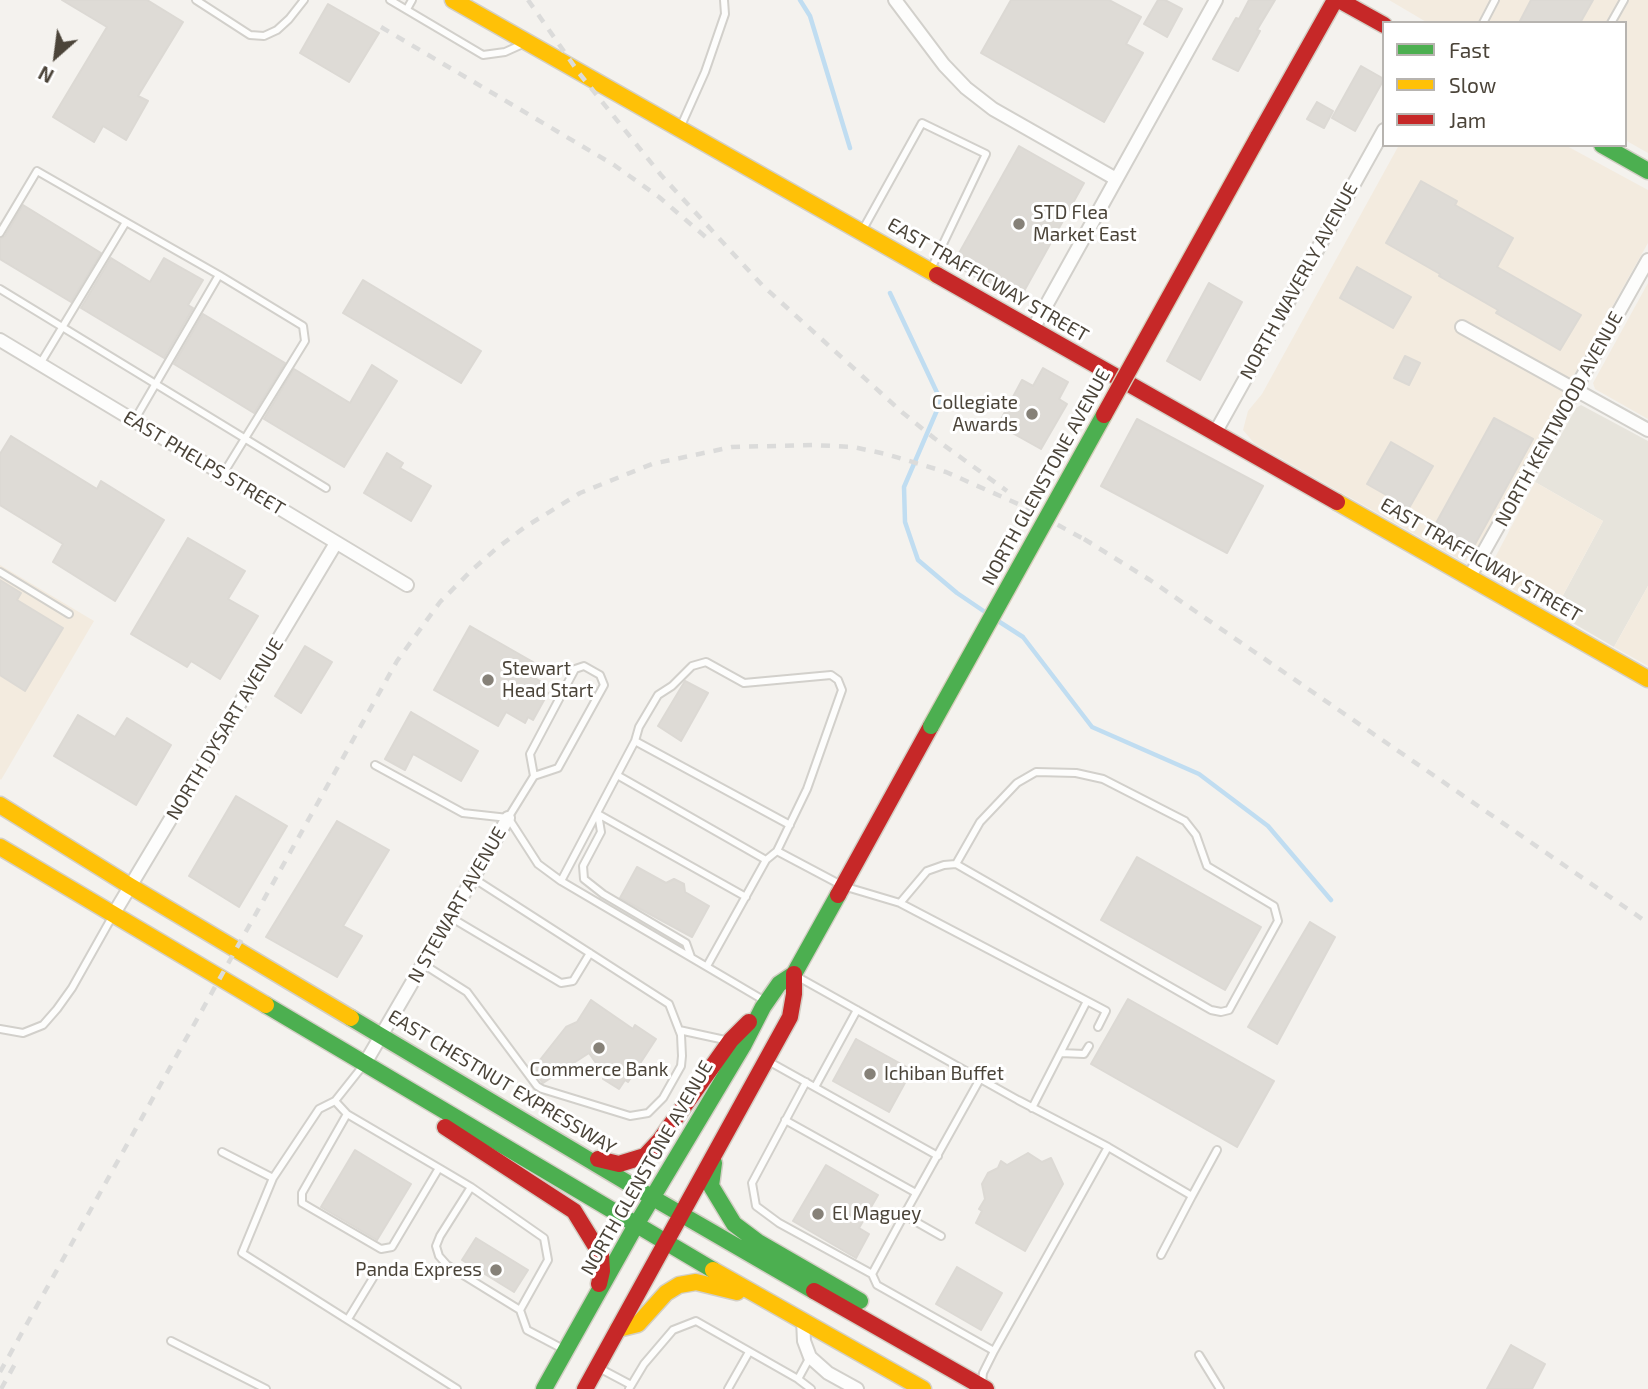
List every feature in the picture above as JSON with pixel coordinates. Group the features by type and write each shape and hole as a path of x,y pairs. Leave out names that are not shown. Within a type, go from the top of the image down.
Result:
{"main road":[{"name":"EAST TRAFFICWAY STREET","path":"453,0 1648,679"},
{"path":"1337,0 1382,24"},
{"name":"NORTH GLENSTONE AVENUE","path":"544,1389 653,1198 737,1043 779,984 794,974 1337,0"},
{"path":"1606,147 1648,171"},
{"name":"EAST CHESTNUT EXPRESSWAY","path":"0,805 130,886 653,1198 985,1388"},
{"path":"0,847 636,1225 923,1389"},
{"name":"NORTH GLENSTONE AVENUE","path":"585,1389 790,1017 794,974"},
{"path":"584,1156 619,1164 645,1156 737,1043"},
{"path":"364,1065 390,1092 573,1211 601,1255 602,1271 596,1295"},
{"path":"720,1143 712,1169 711,1186 734,1224 758,1242 948,1353 985,1388"},
{"path":"618,1329 638,1324 666,1293 679,1285 696,1282 771,1303"}],"street":[{"path":"895,0 944,65 966,88 993,109 1116,180"},
{"path":"1033,329 1216,0"},
{"name":"NORTH WAVERLY AVENUE","path":"1215,433 1382,134"},
{"name":"NORTH KENTWOOD AVENUE","path":"1469,578 1648,260"},
{"path":"1462,327 1648,430"},
{"name":"EAST PHELPS STREET","path":"0,340 407,585"},
{"name":"NORTH DYSART AVENUE","path":"113,915 336,542"},
{"name":"N STEWART AVENUE","path":"364,1065 508,818"},
{"path":"803,1320 804,1341 810,1357 828,1373 857,1389"}],"lane":[{"path":"196,0 250,35 264,36 277,30 304,0"},
{"path":"390,0 483,55 505,52 527,43"},
{"path":"407,9 412,0"},
{"path":"680,129 705,72 725,14 724,0"},
{"path":"1484,21 1495,0"},
{"path":"1612,21 1624,0"},
{"path":"861,232 922,123 986,154 930,271"},
{"path":"0,233 37,172 303,326 305,341 223,474"},
{"path":"40,364 126,222"},
{"path":"134,421 219,275"},
{"path":"0,289 326,488"},
{"path":"0,572 69,614"},
{"path":"561,881 658,695 672,686 692,666 706,662 744,683 831,676 838,680 842,690 807,789 777,851 766,860 707,966"},
{"path":"508,818 534,776 558,768 604,685 600,675 584,666 575,669 530,754 534,776"},
{"path":"635,741 789,825"},
{"path":"375,765 463,813 508,818"},
{"path":"900,904 927,871 944,864 956,864 1210,1010 1221,1012 1229,1010 1278,921 1274,906 1207,866 1196,835 1185,821 1103,779 1076,773 1036,772 1017,783 980,822 956,864"},
{"path":"617,775 766,860"},
{"path":"598,814 746,897"},
{"path":"598,814 601,832 583,866 584,879 603,894 686,943 691,957"},
{"path":"508,818 538,864 561,881 707,966 765,1005"},
{"path":"777,851 843,886 900,904 1106,1011 1098,1027"},
{"path":"423,964 467,992 537,1086 630,1116 648,1113 663,1098 681,1066 682,1056 679,1030 669,1004 473,878"},
{"path":"0,1030 23,1033 43,1026 72,988 113,915"},
{"path":"450,918 561,982 573,981 590,953"},
{"path":"794,974 1192,1196"},
{"path":"1032,1108 1087,1001"},
{"path":"815,1087 857,1010"},
{"path":"679,1030 737,1043"},
{"path":"1061,1053 1084,1054 1088,1046"},
{"path":"766,1060 938,1156"},
{"path":"364,1065 335,1101 319,1109 273,1178 242,1252 457,1389"},
{"path":"872,1274 980,1079"},
{"path":"806,1082 752,1183 756,1206 779,1223 872,1274 877,1285 994,1351"},
{"path":"335,1101 347,1114 471,1187 544,1238 548,1260 520,1310"},
{"path":"347,1114 302,1193 302,1203 381,1249 392,1247 439,1168"},
{"path":"785,1120 916,1193"},
{"path":"985,1388 983,1373 994,1351 1108,1147"},
{"path":"1161,1255 1217,1150"},
{"path":"222,1152 273,1178"},
{"path":"471,1187 440,1236 436,1246 439,1256 447,1265 520,1310 527,1330 566,1350"},
{"path":"904,1215 941,1236"},
{"path":"348,1319 373,1278"},
{"path":"597,1367 630,1387 644,1364 673,1331 695,1321 811,1389"},
{"path":"171,1340 266,1389"},
{"path":"728,1389 749,1352"},
{"path":"1199,1356 1220,1389"},
{"path":"798,1379 810,1357"}],"shaded area":[{"path":"1389,0 1648,0 1648,153 1627,141 1627,21 1425,21"},
{"path":"1398,147 1569,147 1648,190 1648,243 1472,557 1467,560 1460,560 1254,443 1243,430 1248,411 1262,394"},
{"path":"1648,283 1648,419 1595,389 1593,383"},
{"path":"1581,405 1648,441 1648,586 1614,647 1554,612 1603,521 1535,482 1576,408"},
{"path":"1535,482 1603,521 1554,612 1493,578 1490,572 1490,567"},
{"path":"0,565 94,621 1,780 0,779"},
{"path":"1648,586 1648,666 1614,647"}],"building":[{"path":"62,0 147,0 183,22 138,96 148,101 126,140 103,126 94,142 53,117 107,27"},
{"path":"1011,0 1109,0 1141,17 1126,44 1143,53 1104,122 981,53"},
{"path":"1158,0 1165,0 1182,9 1167,37 1144,24"},
{"path":"1249,0 1275,0 1238,71 1213,59"},
{"path":"1531,0 1593,0 1581,21 1520,21"},
{"path":"328,4 379,33 349,82 300,53"},
{"path":"1361,66 1382,78 1382,83 1355,131 1332,118"},
{"path":"1317,102 1333,111 1324,128 1307,119"},
{"name":"STD Flea Market East","path":"1019,146 1084,183 1018,302 953,264"},
{"path":"1421,181 1457,201 1455,205 1513,238 1497,267 1581,315 1560,350 1386,243"},
{"path":"23,205 101,253 71,302 0,259 0,239 5,236"},
{"path":"111,258 150,282 164,258 203,280 188,305 193,308 164,358 81,308"},
{"path":"1357,267 1411,297 1393,328 1340,298"},
{"path":"363,280 481,351 461,383 343,313"},
{"path":"1209,283 1242,302 1200,380 1167,361"},
{"path":"203,314 285,363 254,413 174,364"},
{"path":"1405,356 1420,363 1409,385 1394,378"},
{"path":"372,365 397,381 344,467 264,419 294,369 350,403"},
{"name":"Collegiate Awards","path":"1043,368 1068,382 1059,399 1067,404 1041,449 998,425 1022,380 1033,386"},
{"path":"1494,418 1533,439 1474,546 1435,525"},
{"path":"1137,419 1263,486 1227,553 1101,486"},
{"path":"11,436 97,489 101,481 164,520 115,601 53,562 63,544 0,505 0,454"},
{"path":"1391,442 1433,466 1409,508 1367,484"},
{"path":"387,453 403,463 400,468 431,486 411,521 364,493"},
{"path":"188,538 245,571 228,599 258,616 220,679 191,661 187,667 131,634"},
{"path":"0,580 21,593 17,600 63,628 25,691 0,675"},
{"name":"Stewart Head Start","path":"470,626 533,662 527,674 547,685 544,690 548,693 533,720 528,717 525,723 506,712 498,726 434,690"},
{"path":"305,646 332,662 301,713 275,696"},
{"path":"685,681 708,693 681,741 658,726"},
{"path":"411,712 478,751 461,781 413,754 405,770 385,759"},
{"path":"78,715 115,737 127,718 171,745 136,805 54,756"},
{"path":"236,796 287,826 239,907 189,876"},
{"path":"337,821 389,850 343,926 362,936 337,977 266,937"},
{"path":"1137,857 1261,927 1225,990 1101,920"},
{"path":"637,867 666,883 674,879 684,884 685,892 709,906 692,937 620,898"},
{"path":"1310,922 1335,937 1277,1044 1248,1027"},
{"path":"1128,999 1274,1081 1237,1147 1091,1064"},
{"name":"Commerce Bank","path":"591,1000 633,1029 635,1025 656,1039 628,1082 625,1080 619,1089 603,1079 607,1072 598,1066 589,1053 543,1083 532,1070 566,1027 577,1022"},
{"path":"856,1039 912,1070 889,1112 833,1081"},
{"path":"355,1150 411,1184 377,1240 321,1207"},
{"path":"1028,1153 1042,1162 1051,1158 1063,1184 1025,1251 976,1223 982,1211 979,1209 985,1199 982,1184 988,1173 998,1168 1001,1161 1007,1165"},
{"path":"826,1165 878,1195 859,1228 869,1234 856,1258 793,1221"},
{"path":"476,1238 528,1270 514,1292 462,1260"},
{"path":"957,1267 1002,1293 981,1330 936,1304"},
{"path":"1511,1345 1545,1364 1532,1389 1487,1389"}],"waterway":[{"path":"800,0 810,16 850,148"},
{"path":"890,293 941,401 904,487 905,522 918,560 957,593 988,614"},
{"path":"995,619 1023,637 1092,727 1199,774 1268,826 1331,900"}],"railway":[{"path":"528,0 579,73 661,175 762,285 903,413 1007,491"},
{"path":"381,27 614,165 659,197 708,239"},
{"path":"0,1372 397,661 440,602 497,548 580,493 652,464 732,447 813,445 853,447 946,472 1025,507 1091,543"},
{"path":"1084,539 1150,580 1648,923"},
{"path":"1,1389 15,1364"}],"traffic: fast":[{"path":"1606,147 1648,171"},
{"path":"931,726 1104,415"},
{"path":"544,1389 763,1007 779,984 794,974 838,895"},
{"path":"266,1005 713,1270"},
{"path":"351,1018 814,1291"},
{"path":"714,1163 711,1186 734,1224 758,1242 860,1301"}],"traffic: slow":[{"path":"453,0 937,275"},
{"path":"1337,502 1648,679"},
{"path":"0,805 351,1018"},
{"path":"0,847 266,1005"},
{"path":"713,1270 923,1389"},
{"path":"618,1329 638,1324 666,1293 679,1285 696,1282 737,1292"}],"traffic: jam":[{"path":"1258,137 1335,0"},
{"path":"1339,0 1382,24"},
{"path":"1104,415 1258,137"},
{"path":"937,275 1337,502"},
{"path":"838,895 931,726"},
{"path":"585,1389 790,1017 794,974"},
{"path":"598,1159 619,1164 645,1156 660,1140 731,1040 749,1022"},
{"path":"445,1127 574,1211 601,1255 599,1284"},
{"path":"814,1291 986,1389"}],"place":[{"name":"STD Flea Market East","path":"1019,224"},
{"name":"Collegiate Awards","path":"1032,414"},
{"name":"Stewart Head Start","path":"488,680"},
{"name":"Commerce Bank","path":"599,1048"},
{"name":"Ichiban Buffet","path":"870,1074"},
{"name":"El Maguey","path":"818,1214"},
{"name":"Panda Express","path":"496,1270"}]}
